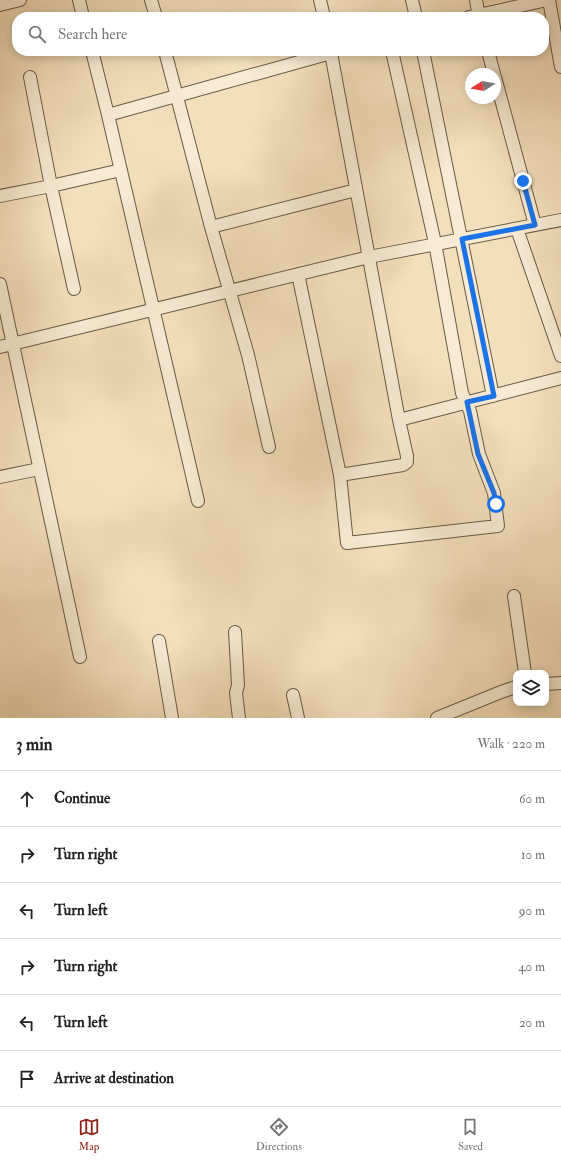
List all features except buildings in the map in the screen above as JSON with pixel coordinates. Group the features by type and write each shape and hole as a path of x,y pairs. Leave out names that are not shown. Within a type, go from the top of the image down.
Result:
{"street":[{"path":"0,5 20,0"},
{"path":"79,0 82,12"},
{"path":"151,0 155,12"},
{"path":"320,0 323,12"},
{"path":"412,0 415,12"},
{"path":"475,12 476,0"},
{"path":"493,12 548,0 561,67"},
{"path":"93,56 198,501"},
{"path":"166,56 211,227 248,355 269,447"},
{"path":"108,115 320,56"},
{"path":"335,56 356,190 407,456 407,462 403,465 340,475"},
{"path":"298,274 340,475 347,543 498,526 494,493 478,454 467,402 462,393 435,244 393,56"},
{"path":"424,56 494,396"},
{"path":"489,56 492,68"},
{"path":"30,77 51,186 74,289"},
{"path":"501,99 535,225"},
{"path":"0,196 121,170"},
{"path":"211,227 356,190"},
{"path":"0,347 369,257 561,220"},
{"path":"517,229 561,356"},
{"path":"0,286 14,344 39,469 80,657"},
{"path":"399,420 561,378"},
{"path":"0,477 39,469"},
{"path":"514,596 525,670"},
{"path":"235,632 238,685 236,693 239,718"},
{"path":"159,641 172,718"},
{"path":"549,684 561,683"},
{"path":"437,718 501,692 513,689"},
{"path":"293,696 298,718"}],"route":[{"path":"496,504 494,493 478,454 467,402 494,396 462,239 535,225 523,181"}]}
